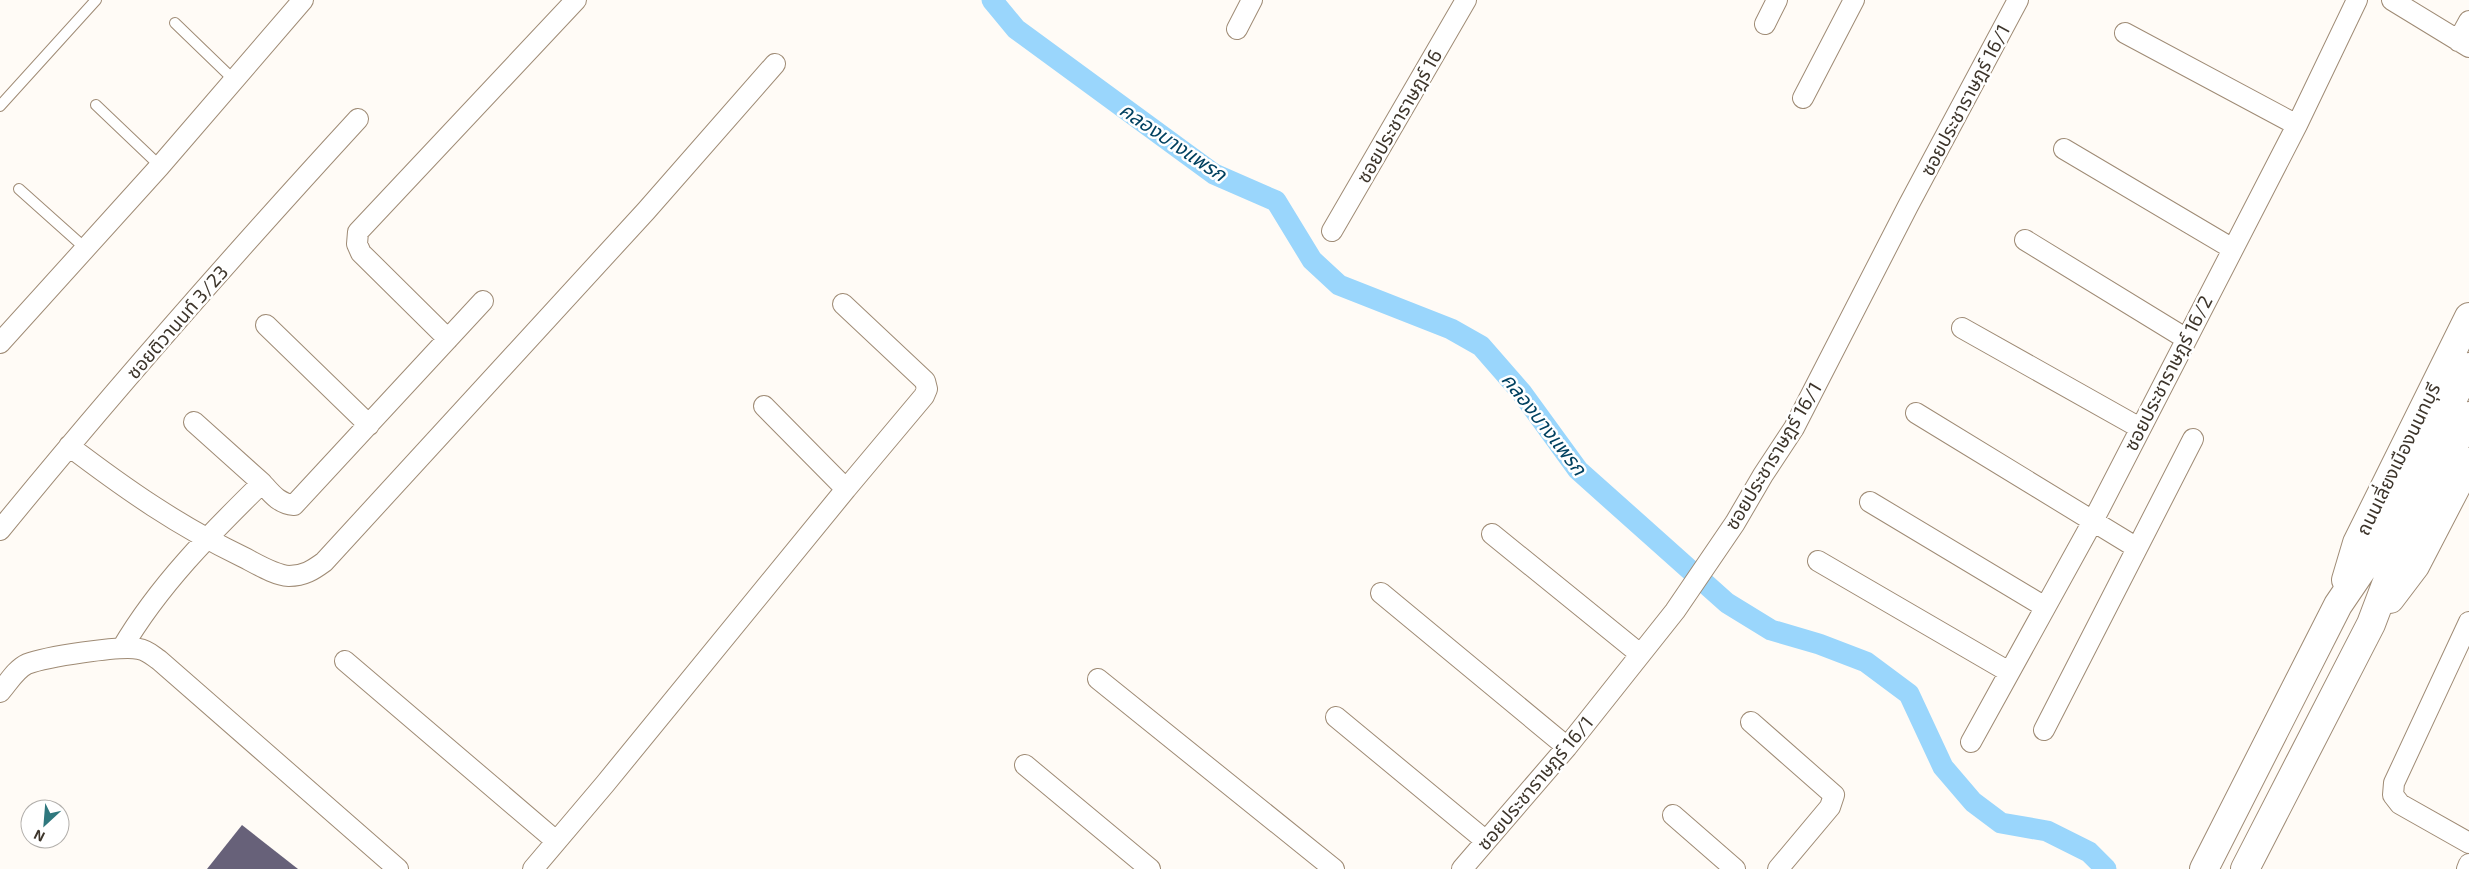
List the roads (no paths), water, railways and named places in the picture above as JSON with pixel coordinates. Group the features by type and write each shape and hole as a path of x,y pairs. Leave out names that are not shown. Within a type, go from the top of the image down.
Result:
{"main road":[{"name":"ถนนเลี่ยงเมืองนนทบุรี","path":"2338,605 2357,543 2469,317"},
{"name":"ถนนเลี่ยงเมืองนนทบุรี","path":"2204,869 2338,605 2374,552 2454,445 2469,367"},
{"name":"ถนนเลี่ยงเมืองนนทบุรี","path":"2245,869 2371,624 2396,558 2469,416"}],"street":[{"path":"1,340 160,166 303,0"},
{"path":"448,339 360,253 357,244 358,232 576,0"},
{"path":"1237,29 1252,0"},
{"name":"ซอยประชาราษฎร์ 16","path":"1332,231 1466,0"},
{"path":"1765,24 1777,0"},
{"path":"1803,98 1854,0"},
{"name":"ซอยประชาราษฎร์ 16/1","path":"1462,869 1567,747 1675,611 1706,567 1794,428 1912,197 2018,0"},
{"name":"ซอยประชาราษฎร์ 16/2","path":"1970,742 2093,521 2185,338 2297,125 2357,0"},
{"path":"2392,0 2464,44 2469,21"},
{"path":"2125,33 2297,125"},
{"path":"69,446 136,496 206,539 272,571 288,576 305,574 324,562 646,210 775,64"},
{"name":"ซอยติวานนท์ 3/23","path":"0,530 69,446 293,189 358,119"},
{"path":"2064,150 2233,249"},
{"path":"2025,240 2185,338"},
{"path":"194,422 279,500 286,504 294,505 483,301"},
{"path":"532,869 924,396 927,389 925,381 843,304"},
{"path":"266,325 369,425"},
{"path":"1962,328 2140,428"},
{"path":"764,406 846,489"},
{"path":"1916,413 2137,548"},
{"path":"2044,730 2193,440"},
{"path":"122,648 156,596 206,539 262,483"},
{"path":"1870,502 2045,607"},
{"path":"1492,534 1640,654"},
{"path":"1818,561 2009,672"},
{"path":"1380,593 1567,747"},
{"path":"2469,622 2394,784 2393,795 2400,804 2469,843"},
{"path":"0,692 15,674 26,665 87,652 122,648 141,649 159,660 398,869"},
{"path":"345,661 556,841"},
{"path":"1098,679 1334,869"},
{"path":"1336,717 1486,841"},
{"path":"1750,722 1834,794 1830,806 1778,869"},
{"path":"1026,765 1138,865"},
{"path":"1673,814 1735,869"},
{"path":"2467,869 2469,864"}],"lane":[{"path":"0,106 96,0"},
{"path":"175,23 234,80"},
{"path":"96,105 160,166"},
{"path":"19,189 85,248"}],"waterway":[{"name":"คลองบางแพรก","path":"992,0 1016,29 1214,174 1276,201 1312,260 1339,285 1451,329 1481,346 1522,393 1578,470 1727,603 1771,630 1819,644 1866,662 1909,694 1943,767 1973,802 2001,823 2047,831 2089,852 2106,869"}]}
